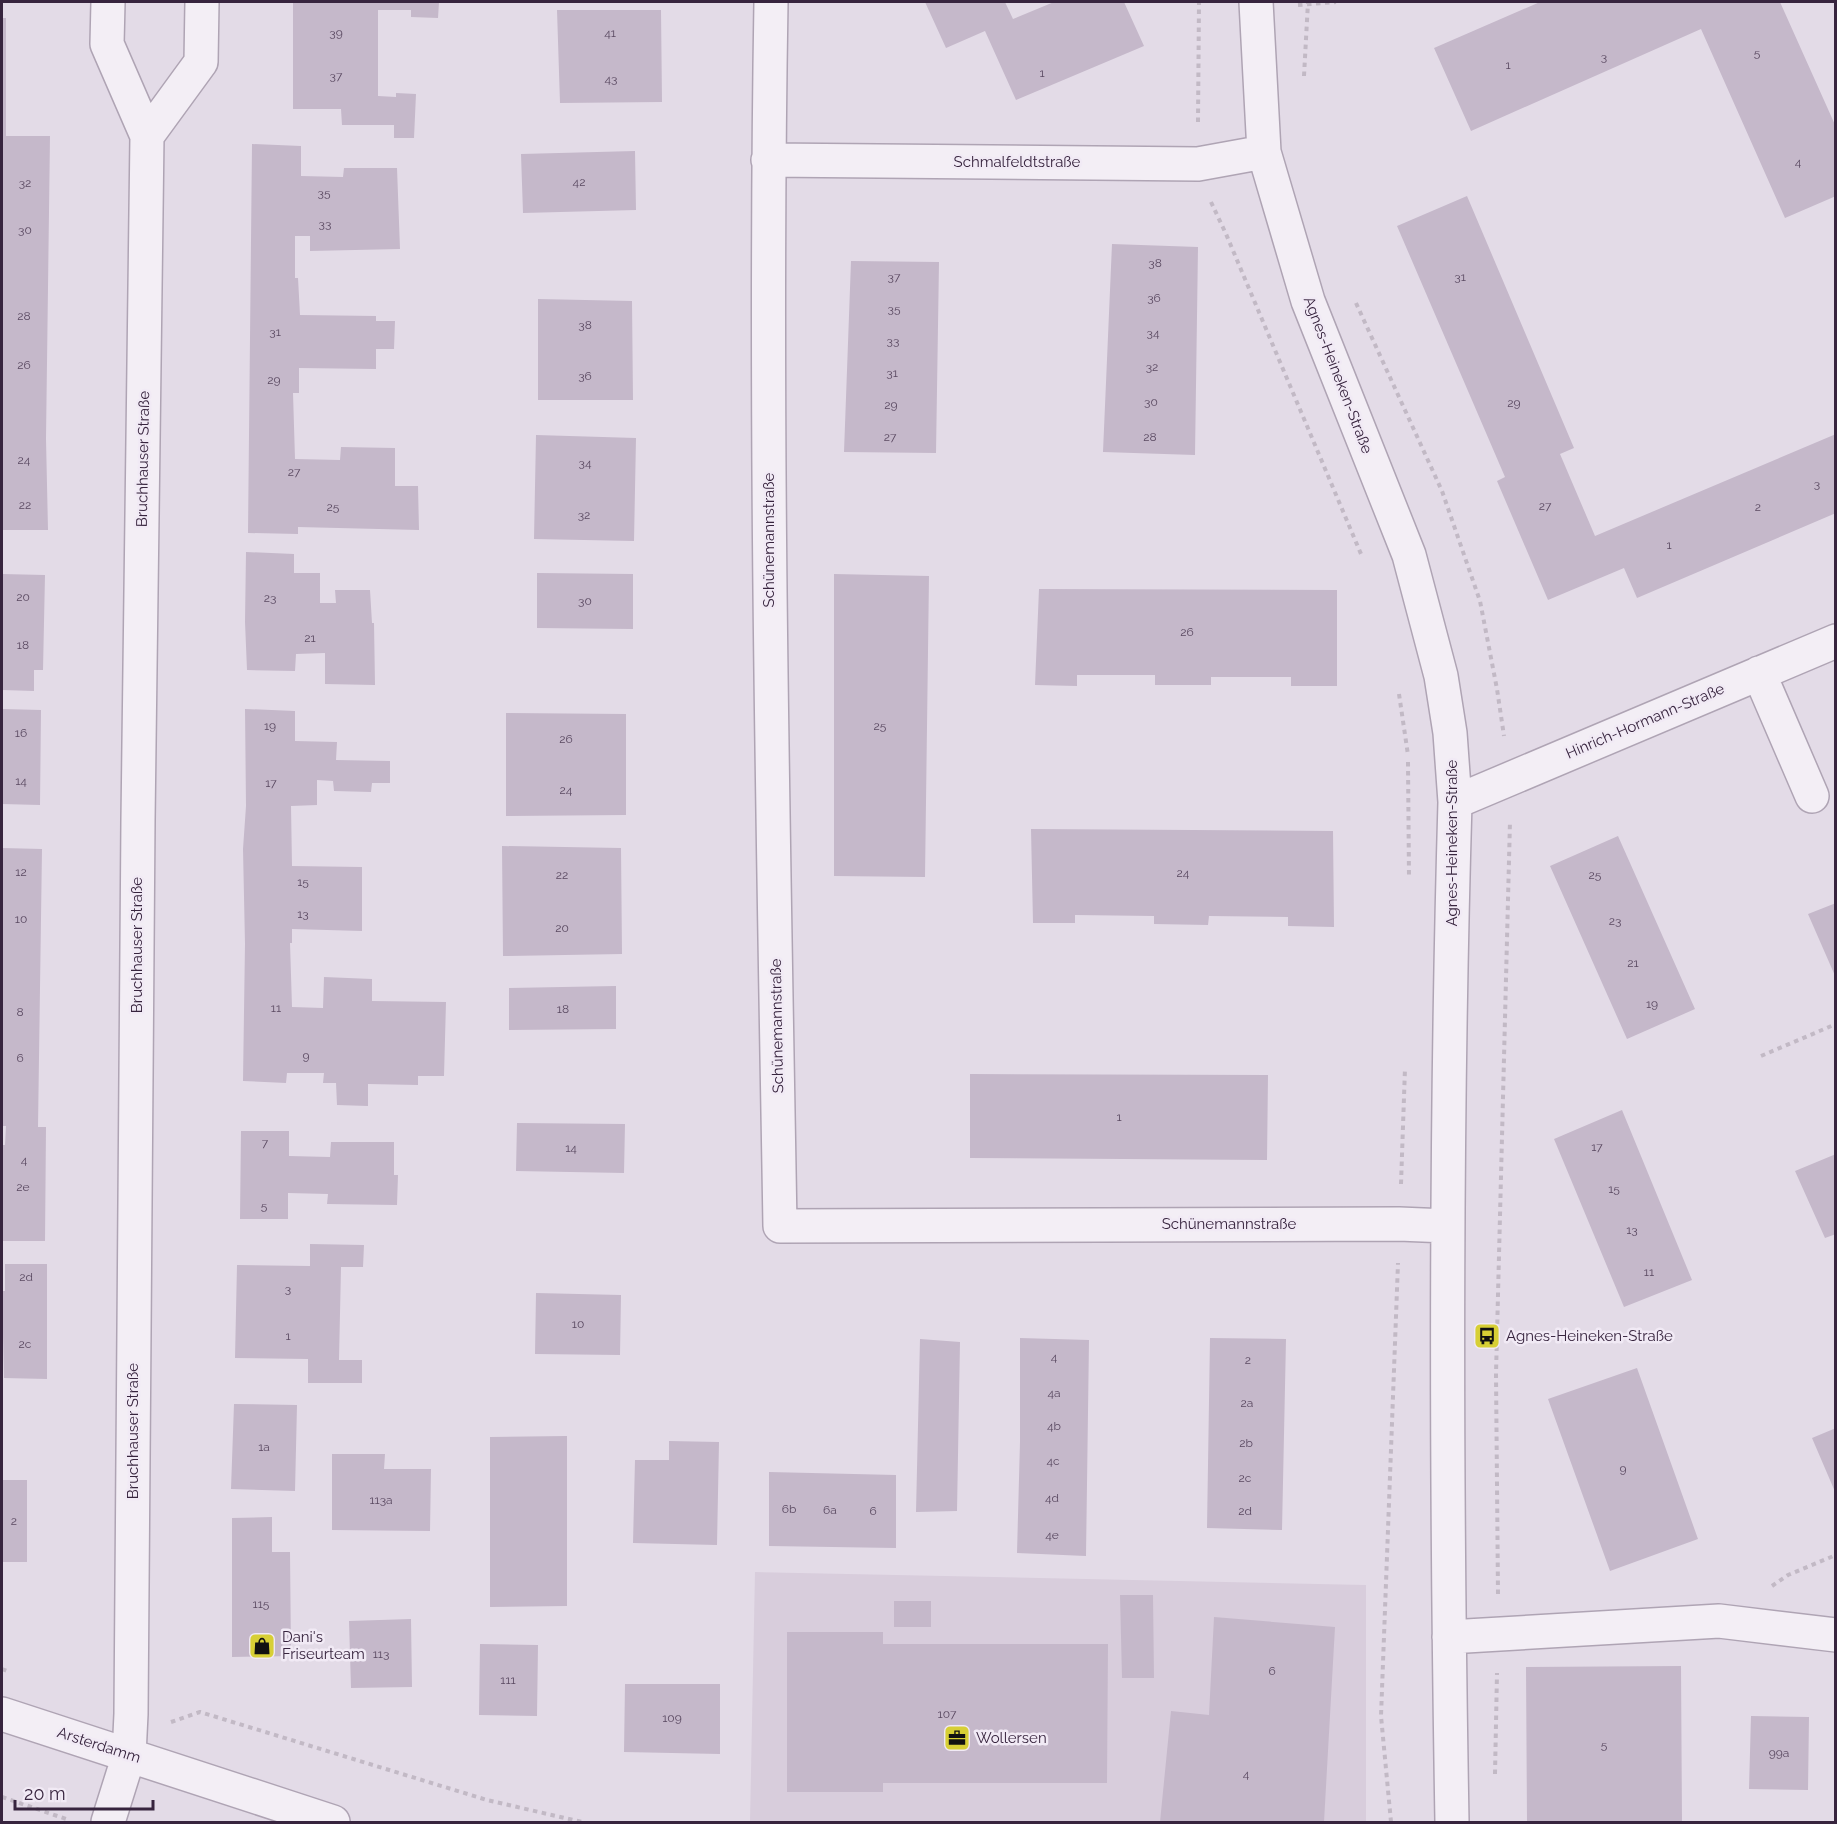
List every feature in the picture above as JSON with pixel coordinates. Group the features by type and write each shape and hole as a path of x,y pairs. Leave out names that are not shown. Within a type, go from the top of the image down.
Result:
{"street":[{"name":"Bruchhauser Straße","path":"108,2 107,44 147,136 138,820 131,1714 129,1755 108,1822"},
{"path":"147,136 201,62 202,2"},
{"path":"768,160 771,2"},
{"name":"Agnes-Heineken-Straße","path":"1256,2 1264,152 1308,301 1409,555 1441,676 1450,733 1455,802 1447,1226 1452,1822"},
{"name":"Schmalfeldtstraße","path":"768,160 1198,164 1264,152"},
{"name":"Schünemannstraße","path":"768,160 768,544 780,1226 1399,1224 1447,1226"},
{"name":"Hinrich-Hormann-Straße","path":"1455,802 1836,641"},
{"path":"1759,673 1812,796"},
{"path":"1449,1637 1719,1621 1836,1635"},
{"name":"Arsterdamm","path":"2,1714 333,1822"}],"path":[{"path":"1199,2 1198,164 1205,190 1226,234 1363,558"},
{"path":"1398,688 1408,758 1409,885"},
{"path":"1761,1056 1836,1024"},
{"path":"1391,1822 1381,1716 1406,1059"},
{"path":"2,1669 12,1672"},
{"path":"131,1714 168,1723 200,1712 488,1800 582,1822"},
{"path":"2,1797 75,1822"}],"shaded area":[{"path":"755,1572 1366,1585 1366,1822 750,1822"}],"building":[{"path":"293,2 439,2 438,18 411,17 411,10 378,10 378,96 396,97 396,93 416,94 414,138 394,138 394,125 342,125 341,109 293,109"},
{"path":"925,2 1005,2 1013,19 1054,2 1124,2 1144,46 1016,100 985,31 946,48"},
{"path":"1540,2 1780,2 1836,127 1836,196 1785,218 1701,29 1471,131 1434,48"},
{"path":"557,10 661,10 662,102 560,103"},
{"path":"2,18 6,18 6,136 50,136 46,439 48,530 2,530"},
{"path":"252,144 301,146 301,176 343,177 344,168 397,168 400,249 310,251 310,236 295,236 295,278 298,278 300,315 376,316 376,321 395,321 394,349 376,349 376,369 299,368 299,393 293,393 295,459 340,460 341,447 395,448 395,486 418,486 419,530 298,527 298,534 248,533"},
{"path":"635,151 636,210 523,213 521,154"},
{"path":"1467,196 1574,448 1560,454 1595,536 1836,434 1836,513 1637,598 1624,568 1548,600 1497,481 1505,477 1397,226"},
{"path":"1112,244 1198,247 1195,455 1103,452"},
{"path":"851,261 939,262 936,453 844,452"},
{"path":"538,299 632,301 633,400 538,400"},
{"path":"536,435 636,438 634,541 534,539"},
{"path":"246,552 294,554 294,573 320,573 320,603 336,603 335,590 370,590 372,623 374,623 375,685 325,684 325,653 296,654 295,671 247,670"},
{"path":"537,573 633,574 633,629 537,628"},
{"path":"2,574 45,575 43,670 34,670 34,691 2,690"},
{"path":"834,574 929,576 925,877 834,876"},
{"path":"1039,589 1337,590 1337,686 1291,686 1291,677 1211,677 1211,685 1155,685 1155,675 1077,675 1077,686 1035,685"},
{"path":"2,709 41,710 40,805 2,804"},
{"path":"245,709 295,711 295,741 337,742 336,760 390,761 390,783 372,783 371,792 334,791 333,781 317,780 317,805 291,806 292,866 362,867 362,931 292,929 292,943 290,943 292,1007 323,1008 324,977 372,979 372,1001 446,1002 444,1076 418,1076 418,1085 368,1084 368,1106 337,1105 336,1083 323,1083 324,1073 287,1073 286,1083 243,1081"},
{"path":"506,713 626,714 626,815 506,816"},
{"path":"1031,829 1333,831 1334,927 1288,926 1288,917 1209,916 1208,925 1154,924 1154,916 1075,915 1075,923 1033,923"},
{"path":"1618,836 1695,1009 1627,1039 1550,866"},
{"path":"502,846 621,848 622,954 503,956"},
{"path":"2,848 42,849 38,1127 46,1127 45,1241 3,1241 2,1145 5,1145 6,1126 2,1126"},
{"path":"1836,903 1836,978 1808,914"},
{"path":"616,986 616,1029 509,1030 509,988"},
{"path":"970,1074 1268,1075 1267,1160 970,1158"},
{"path":"1622,1110 1692,1280 1624,1307 1554,1139"},
{"path":"517,1123 625,1124 624,1173 516,1171"},
{"path":"241,1131 289,1131 289,1156 330,1157 331,1142 394,1142 394,1175 398,1175 397,1205 327,1204 328,1194 288,1193 288,1219 240,1219"},
{"path":"1836,1154 1836,1234 1825,1238 1795,1171"},
{"path":"310,1244 364,1245 363,1267 341,1267 339,1360 362,1360 362,1383 308,1383 308,1359 235,1358 237,1265 310,1266"},
{"path":"5,1264 47,1264 47,1379 4,1378 2,1291 5,1291"},
{"path":"536,1293 621,1295 620,1355 535,1354"},
{"path":"1020,1338 1089,1340 1086,1556 1017,1553"},
{"path":"1210,1338 1286,1339 1282,1530 1207,1528"},
{"path":"920,1339 960,1342 957,1511 916,1512"},
{"path":"1637,1368 1698,1539 1610,1571 1548,1399"},
{"path":"234,1404 297,1405 295,1491 231,1489"},
{"path":"1836,1428 1836,1494 1812,1438"},
{"path":"567,1436 567,1606 490,1607 490,1437"},
{"path":"669,1441 719,1442 717,1545 633,1543 635,1460 669,1460"},
{"path":"332,1454 385,1454 384,1469 431,1469 430,1531 332,1530"},
{"path":"769,1472 896,1475 896,1548 769,1546"},
{"path":"2,1480 27,1480 27,1562 2,1562"},
{"path":"272,1517 272,1552 290,1552 291,1656 232,1657 232,1518"},
{"path":"1120,1595 1153,1595 1154,1678 1122,1678"},
{"path":"894,1601 931,1601 931,1627 894,1627"},
{"path":"1214,1617 1335,1627 1324,1822 1160,1822 1171,1711 1209,1715"},
{"path":"411,1619 412,1687 351,1688 349,1621"},
{"path":"787,1632 883,1632 883,1644 1108,1644 1107,1783 883,1783 883,1792 787,1792"},
{"path":"480,1644 538,1645 537,1716 479,1715"},
{"path":"1681,1666 1682,1822 1527,1822 1526,1667"},
{"path":"625,1684 720,1684 720,1754 624,1752"},
{"path":"1751,1716 1809,1717 1808,1790 1749,1789"}],"place":[{"name":"Agnes-Heineken-Straße","path":"1487,1336"},
{"name":"Dani's Friseurteam","path":"262,1646"},
{"name":"Wollersen","path":"957,1738"}]}
